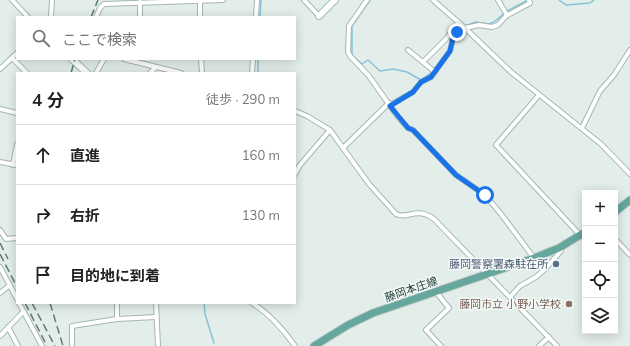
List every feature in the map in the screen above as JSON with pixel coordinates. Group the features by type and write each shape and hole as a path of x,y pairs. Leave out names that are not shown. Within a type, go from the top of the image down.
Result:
{"main road":[{"path":"618,210 630,200"},
{"name":"藤岡本庄線","path":"314,346 348,325 367,316 534,258 560,247 582,235"}],"street":[{"path":"12,0 27,16"},
{"path":"51,16 52,0"},
{"path":"96,16 100,8 104,4 133,1 223,0"},
{"path":"256,16 258,0"},
{"path":"304,0 319,16 335,0"},
{"path":"368,0 349,26 348,52 350,56 366,72 408,128 413,130 456,175 485,195 534,258"},
{"path":"433,0 511,72 601,144 630,174"},
{"path":"498,0 508,15"},
{"path":"343,148 390,104 413,92 421,82 431,77 450,51 453,38 457,32 464,28 478,25 492,27 498,25 508,15 530,3 529,0"},
{"path":"200,1 200,16"},
{"path":"140,2 140,16"},
{"path":"423,62 446,39 458,23"},
{"path":"408,50 435,72"},
{"path":"582,128 600,92 614,75 630,50"},
{"path":"0,69 16,54"},
{"path":"12,58 26,72"},
{"path":"97,72 103,60"},
{"path":"202,60 202,72"},
{"path":"252,72 253,60"},
{"path":"138,61 177,72"},
{"path":"79,62 86,72"},
{"path":"151,72 156,67"},
{"path":"539,95 496,145 582,233"},
{"path":"0,110 16,112"},
{"path":"296,111 307,116 330,130 369,184 396,214 401,216 415,212 427,214 434,219 487,275 549,336 557,346"},
{"path":"296,172 300,165 330,130"},
{"path":"0,162 15,165 16,154"},
{"path":"0,230 6,239 16,238"},
{"path":"618,242 630,255"},
{"path":"510,297 520,286 545,269 561,251 560,247"},
{"path":"0,267 16,297"},
{"path":"0,293 10,285"},
{"path":"436,292 449,308 426,330 441,346"},
{"path":"19,304 42,346"},
{"path":"116,304 117,318"},
{"path":"155,346 159,346 156,304"},
{"path":"254,304 266,312 279,325 295,346"},
{"path":"0,336 23,312"},
{"path":"72,346 72,326 117,318 156,317"},
{"path":"8,327 18,346"},
{"path":"539,346 549,336"}],"waterway":[{"path":"260,16 261,0"},
{"path":"370,0 352,26 352,55 362,64 368,60 380,71 393,69 407,72 421,80 432,72"},
{"path":"457,30 476,22 489,24 494,22 507,11 528,0"},
{"path":"559,0 566,5 590,3 594,0"},
{"path":"258,60 258,72"},
{"path":"204,304 205,314 214,343"}],"railway":[{"path":"91,16 98,0"},
{"path":"71,72 75,60"},
{"path":"0,243 8,259"},
{"path":"0,254 16,285"},
{"path":"26,304 47,346"},
{"path":"33,304 55,346"},
{"path":"50,304 63,346"}],"place":[{"name":"藤岡警察署森駐在所","path":"556,264"},
{"name":"藤岡市立 小野小学校","path":"569,304"}],"route":[{"path":"457,32 453,38 450,51 431,77 421,82 413,92 390,106 408,128 413,130 456,175 485,195"}]}
